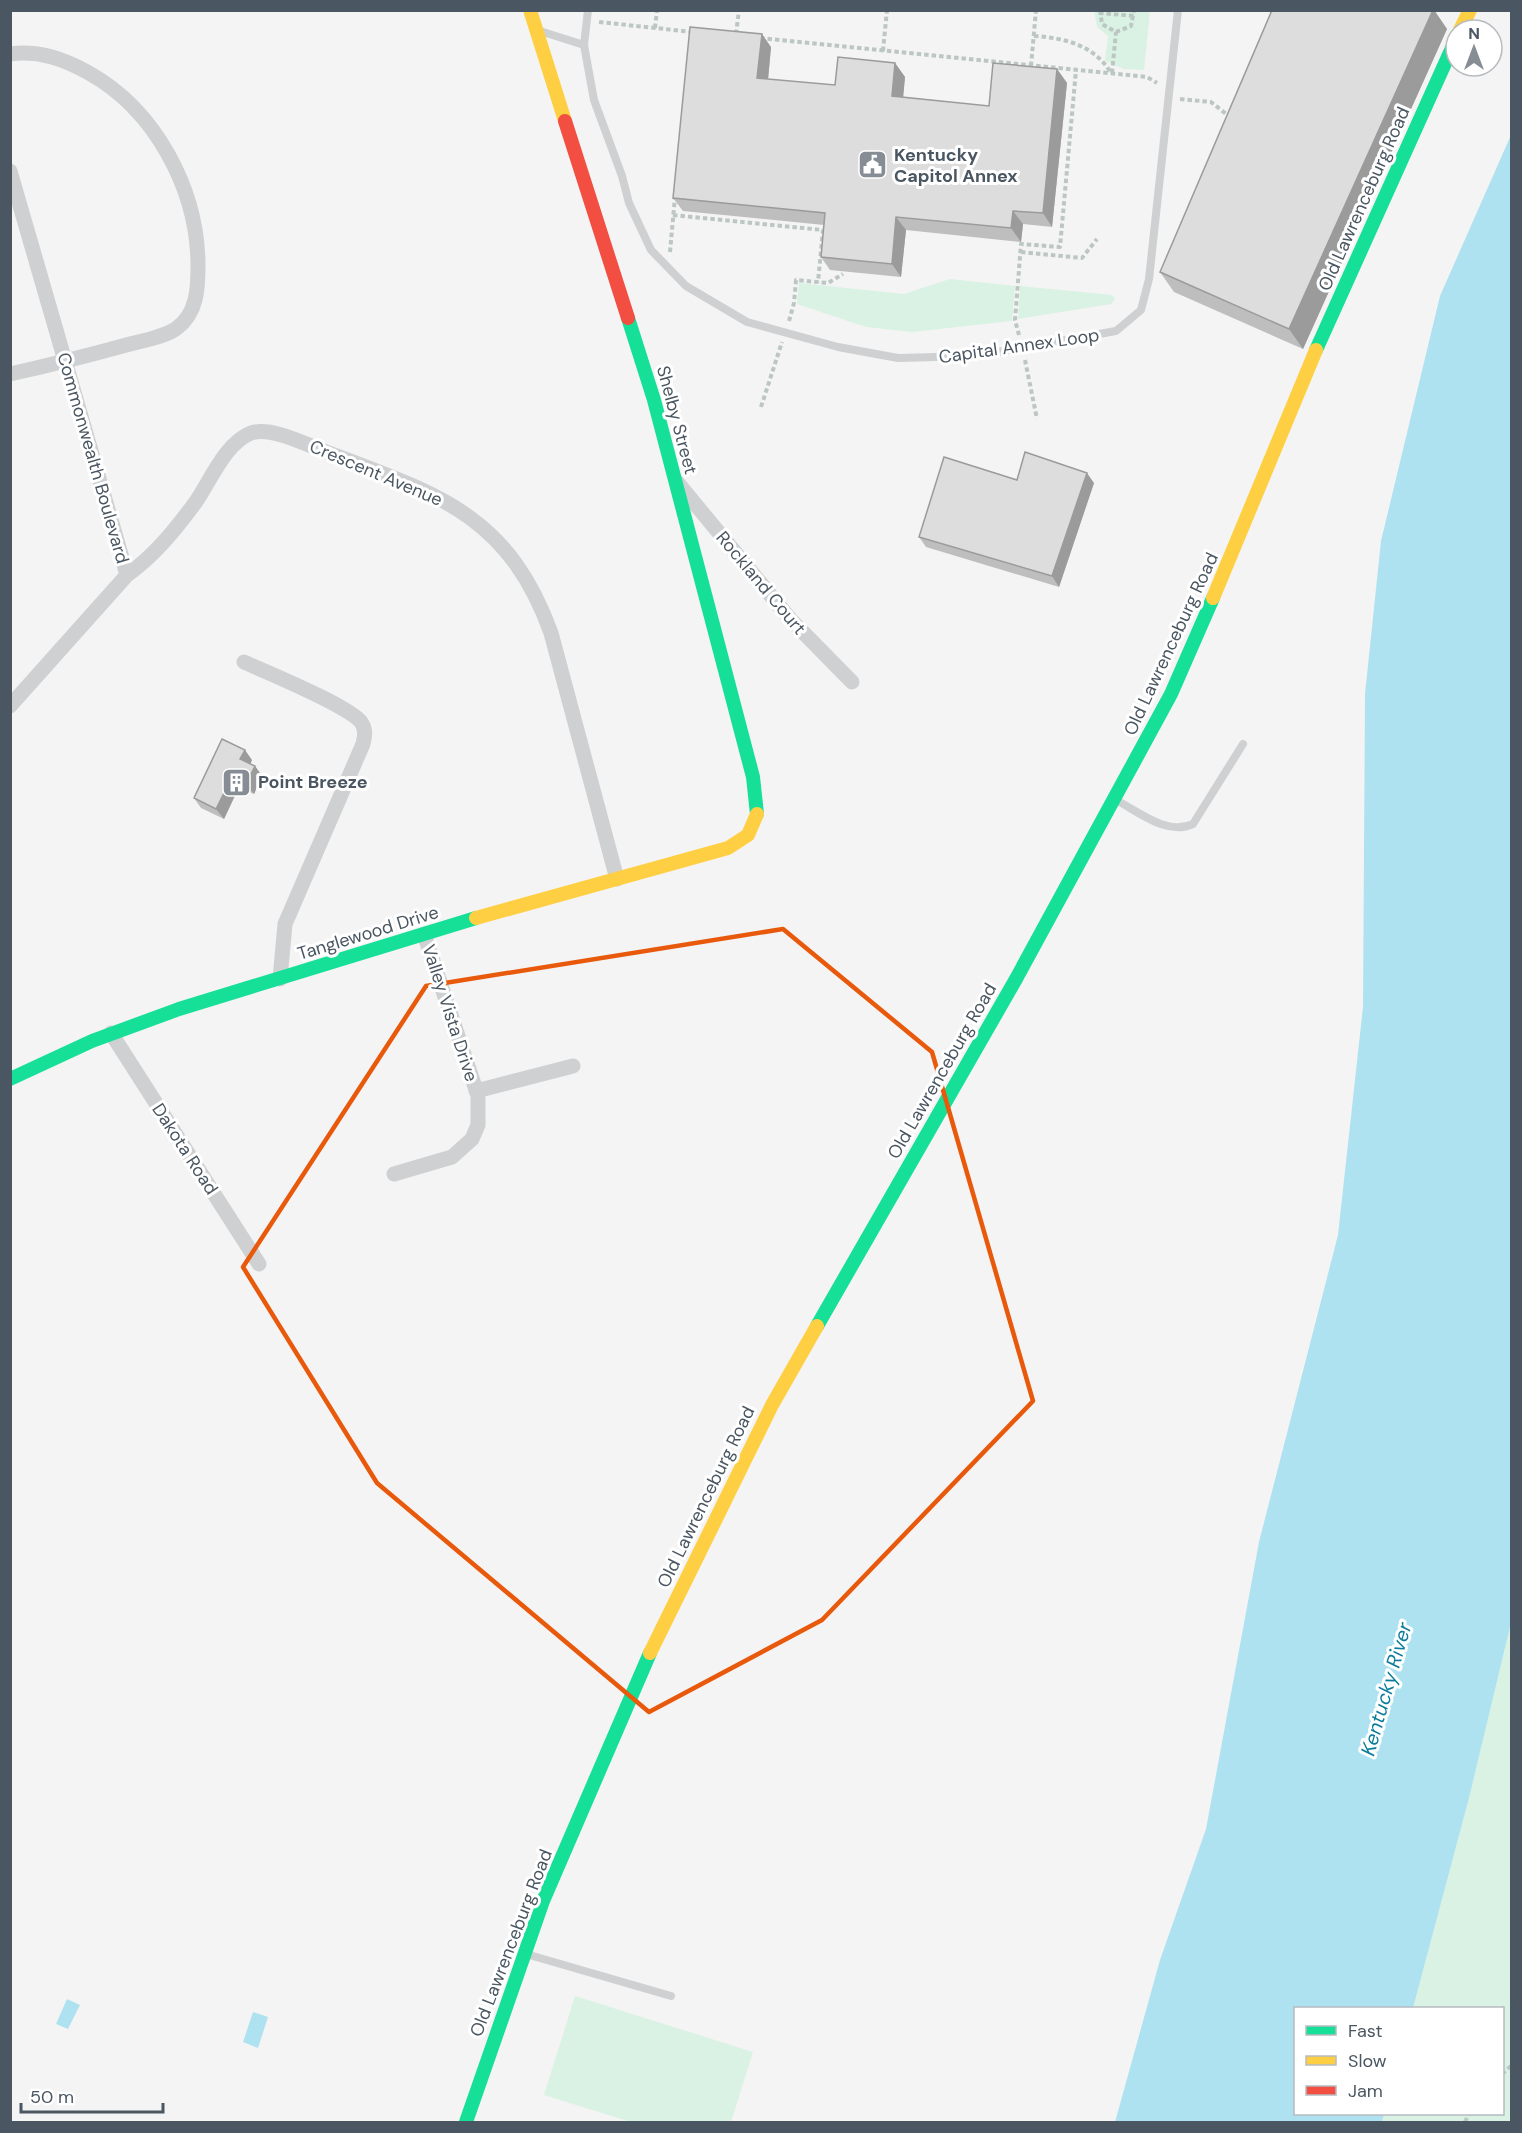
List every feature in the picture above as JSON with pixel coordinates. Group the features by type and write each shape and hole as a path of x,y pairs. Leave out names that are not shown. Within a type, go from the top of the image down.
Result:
{"main road":[{"name":"Shelby Street","path":"530,10 654,400 753,777 757,819 752,831 742,841"},
{"name":"Old Lawrenceburg Road","path":"466,2122 543,1901 629,1697 744,1458 823,1313 1016,979 1171,694 1243,531 1312,360 1444,66"},
{"name":"Tanglewood Drive","path":"11,1078 111,1034 179,1009 424,934 728,848 742,841"}],"street":[{"path":"10,374 146,340 178,327 194,307 197,293 197,241 183,185 156,135 134,105 121,93 79,67 47,55 18,53"},
{"name":"Commonwealth Boulevard","path":"10,171 127,575 10,706"},
{"name":"Crescent Avenue","path":"127,575 147,561 196,502 234,446 252,433 264,432 291,438 409,483 460,509 508,553 521,570 544,612 617,879"},
{"name":"Rockland Court","path":"675,480 791,620 852,682"},
{"path":"244,662 339,708 360,721 366,732 363,744 285,924 280,979"},
{"name":"Valley Vista Drive","path":"394,1174 452,1157 464,1149 478,1125 480,1111 476,1091 424,934"},
{"name":"Dakota Road","path":"111,1034 259,1264"},
{"name":"Valley Vista Drive","path":"476,1091 573,1066"}],"lane":[{"name":"Capital Annex Loop","path":"588,10 584,45 594,100 622,176 629,204 651,250 686,286 747,322 838,347 898,358 975,356 1116,331 1142,310 1149,279 1178,10"},
{"path":"536,30 584,45"},
{"path":"1115,799 1164,826 1182,829 1193,824 1243,744"},
{"path":"524,1954 671,1996"}],"path":[{"path":"655,28 657,10"},
{"path":"736,36 739,10"},
{"path":"883,51 887,10"},
{"path":"1031,66 1036,10"},
{"path":"1100,12 1135,13 1131,26 1116,32 1102,24 1100,12"},
{"path":"586,21 701,33"},
{"path":"689,42 690,32"},
{"path":"1112,74 1116,32"},
{"path":"724,35 747,37"},
{"path":"1034,36 1065,40 1079,45 1101,58 1112,74"},
{"path":"758,38 1147,77 1170,90 1180,99 1211,102 1234,121"},
{"path":"1015,320 1022,244 1060,247 1076,70"},
{"path":"668,269 675,192"},
{"path":"673,215 823,230 818,282"},
{"path":"1021,252 1082,258 1097,239"},
{"path":"794,303 796,280 828,283 843,274"},
{"path":"761,407 778,354"},
{"path":"1028,371 1038,419"}],"highlighted area":[{"path":"783,929 932,1052 1033,1401 822,1620 649,1712 377,1483 243,1267 426,986"}],"green space":[{"path":"1094,10 1150,11 1144,70 1124,69 1105,61 1108,36 1097,27"},
{"path":"950,279 1015,286 1012,321 912,332 866,327 797,304 799,283 904,294"},
{"path":"1020,286 1112,295 1115,299 1111,304 1018,319"},
{"path":"1511,1623 1511,2122 1382,2122 1384,2115 1504,2115 1504,2007 1413,2007 1469,1798"},
{"path":"575,1996 753,2052 731,2122 631,2122 544,2095"}],"water":[{"name":"Kentucky River","path":"1511,135 1511,1623 1469,1798 1413,2007 1294,2007 1294,2115 1384,2115 1382,2122 1115,2122 1160,1960 1206,1829 1259,1542 1338,1235 1363,1007 1365,694 1381,541 1440,296"},
{"path":"67,1999 80,2005 68,2029 56,2024"},
{"path":"253,2012 268,2017 258,2048 243,2042"}],"building":[{"path":"1272,10 1433,10 1289,329 1160,272"},
{"name":"Kentucky Capitol Annex","path":"690,27 762,34 757,78 835,85 838,57 895,63 892,96 989,106 993,63 1057,69 1043,213 1013,211 1011,228 896,217 892,264 821,257 825,213 673,198"},
{"path":"1025,452 1087,473 1052,576 919,537 944,457 1017,480"},
{"path":"222,739 245,750 240,759 255,766 246,784 232,777 216,809 194,798"}],"traffic: fast":[{"path":"1316,350 1444,66"},
{"path":"628,318 654,400 753,777 757,814"},
{"path":"817,1326 1016,979 1171,694 1213,598"},
{"path":"10,1079 92,1041 179,1009 476,918"},
{"path":"466,2122 543,1901 650,1653"}],"traffic: slow":[{"path":"530,10 565,121"},
{"path":"1466,18 1470,10"},
{"path":"1213,598 1316,350"},
{"path":"476,918 728,848 748,835 757,814"},
{"path":"650,1653 772,1405 817,1326"}],"traffic: jam":[{"path":"565,121 628,318"}],"place":[{"name":"Kentucky Capitol Annex","path":"873,165"},
{"name":"Point Breeze","path":"237,782"}]}
